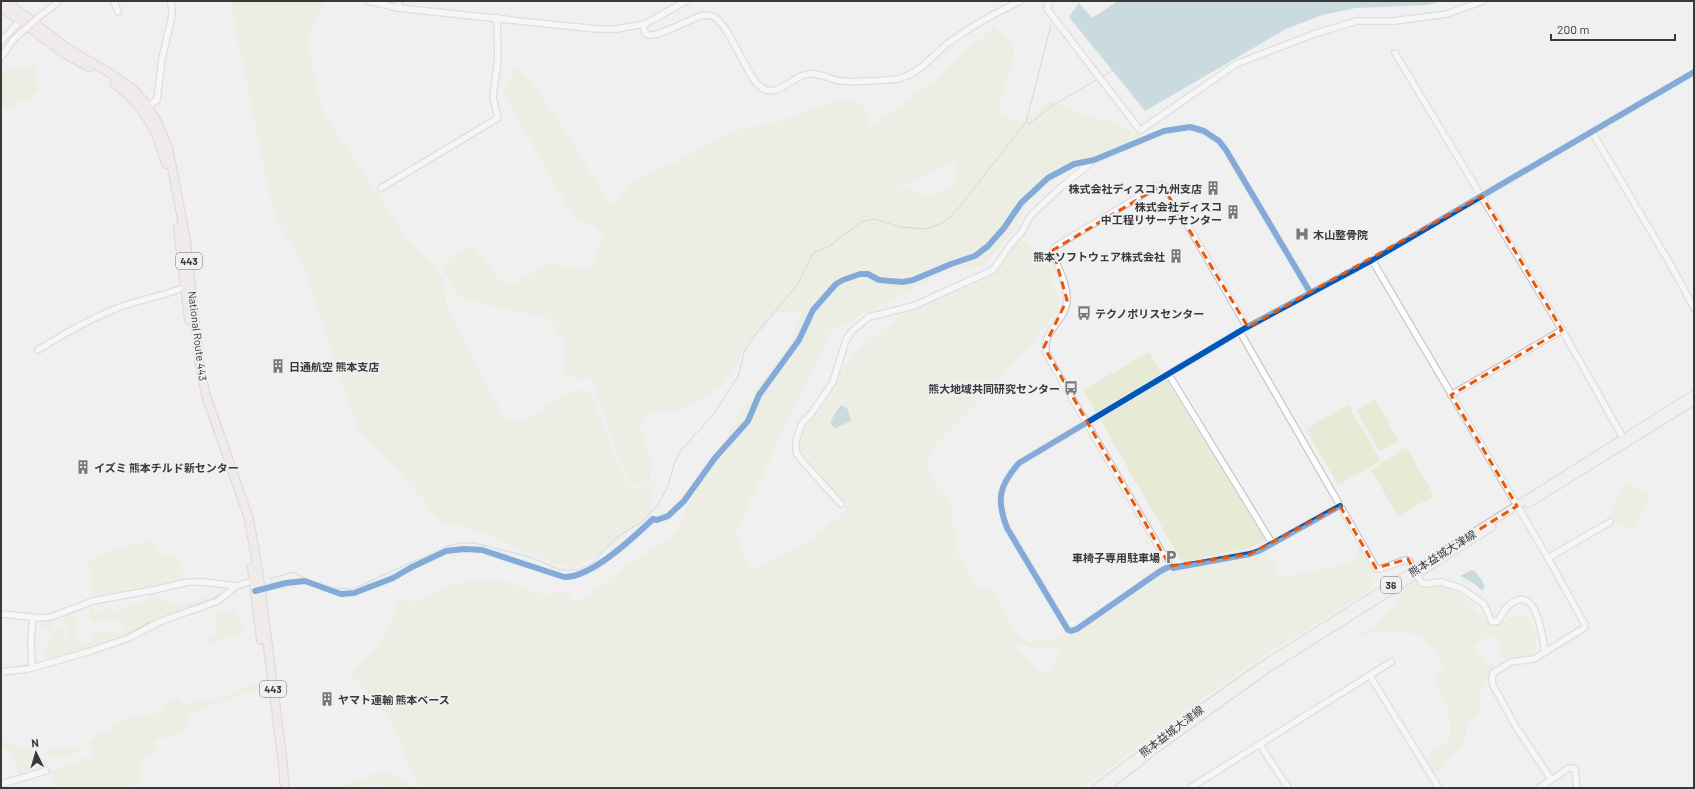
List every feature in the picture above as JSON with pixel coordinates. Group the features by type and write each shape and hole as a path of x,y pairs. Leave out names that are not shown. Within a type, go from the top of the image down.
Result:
{"highway":[{"name":"National Route 443","path":"6,1 48,35 113,75 134,90 145,109 162,148 168,170 181,242 195,368 202,396 243,521 254,580 258,590 282,756 285,788"},
{"name":"National Route 443","path":"1,7 65,54 109,79 129,94 156,120 168,147 186,240 200,368 206,395 249,519 277,757 279,788"}],"main road":[{"name":"熊本益城大津線","path":"1626,443 1694,394"},
{"name":"熊本益城大津線","path":"1096,788 1183,722 1260,667 1694,401"},
{"name":"熊本益城大津線","path":"1106,788 1153,751 1267,669 1518,508"}],"street":[{"path":"1,57 14,39 58,1"},
{"path":"114,1 118,12"},
{"path":"145,109 157,100 162,59 172,15 171,1"},
{"path":"368,1 398,8 497,18 564,27 596,29 616,29 645,24 686,1"},
{"path":"398,8 399,1"},
{"path":"645,24 643,27 649,35 661,32 699,17 709,15 717,19 726,31 755,81 764,90 771,91 787,86 802,75 810,74 840,81 900,78 920,69 942,48 962,34 1002,9 1020,1"},
{"path":"1049,1 1047,9 1139,130 1142,130 1236,64 1307,37 1357,21 1394,21 1447,14 1483,1"},
{"path":"381,188 498,118 493,97 498,59 497,18"},
{"path":"1,41 20,21"},
{"path":"1395,52 1562,330 1626,443"},
{"path":"1170,566 1159,572 1077,629 1071,631 1068,630 1007,528 1001,505 1003,486 1007,477 1019,463 1248,327 1310,292 1372,260 1694,72"},
{"path":"258,590 286,583 305,582 341,594 354,593 393,578 412,567 446,552 464,549 482,550 564,577 571,577 586,572 630,540 653,518 656,520 668,516 684,501 715,458 748,420 759,395 799,340 813,310 836,284 860,274 868,274 879,280 913,280 951,264 975,256 988,246 1004,228 1020,203 1048,178 1074,164 1094,160 1154,134 1173,128 1190,127 1204,130 1213,135 1226,150 1310,292"},
{"path":"1592,132 1672,267 1694,308"},
{"path":"841,504 803,462 796,452 796,440 802,423 811,414 833,382 846,340 852,331 869,317 913,306 993,270 1031,215 1060,188 1094,160"},
{"path":"1248,327 1166,188 1162,186 1157,186 1056,246 1053,250 1053,254 1066,287 1067,300 1064,312 1045,340 1044,347 1047,355 1086,423 1170,566 1173,568 1250,554 1340,506"},
{"path":"1372,260 1548,558 1585,625 1584,628 1534,659 1511,662 1493,673 1493,686 1516,727 1551,780"},
{"path":"38,350 74,329 122,306 172,293 186,287"},
{"path":"1452,394 1562,330"},
{"path":"1240,332 1376,568 1380,569 1405,560 1409,561 1421,582 1424,584 1441,582 1461,588 1484,604 1492,622 1498,621 1506,608 1518,600 1524,600 1531,604 1538,618 1545,652"},
{"path":"1169,375 1272,543"},
{"path":"1548,558 1610,522"},
{"path":"1,672 32,667 88,652 130,638 159,622 218,601 236,586 254,580"},
{"path":"1,614 33,618 51,617 93,601 189,582 205,582 236,586"},
{"path":"32,667 31,639 33,618"},
{"path":"1190,788 1390,662"},
{"path":"1370,676 1439,788"},
{"path":"1260,745 1288,788"},
{"path":"1539,788 1569,768 1573,768 1575,770 1577,788"},
{"path":"1,784 46,770"}],"highlighted area":[{"path":"1162,185 1248,327 1482,196 1562,330 1451,395 1517,506 1414,570 1408,559 1376,568 1340,506 1250,554 1170,566 1044,347 1067,300 1053,250"}],"green space":[{"path":"233,1 325,1 307,40 322,110 405,236 430,262 443,280 448,311 504,416 519,423 575,389 590,393 628,488 653,485 652,515 636,525 607,550 571,569 527,553 486,532 443,523 401,475 360,434 301,259 276,220 231,9"},
{"path":"994,26 1015,50 998,111 1020,124 1051,100 1082,114 1111,122 1135,134 1139,132 1143,138 1098,156 1077,159 1038,178 1015,230 985,265 941,273 831,331 735,533 752,571 803,545 845,512 846,508 791,445 799,421 860,349 901,315 987,278 1020,238 1050,265 1060,310 999,380 936,445 926,467 954,509 950,526 957,528 956,549 961,562 979,588 992,591 1012,626 1028,642 1056,639 1161,567 1262,550 1271,556 1278,572 1291,576 1314,570 1349,565 1360,546 1377,574 1371,589 1257,660 1083,788 419,788 408,766 397,730 351,674 374,650 387,632 396,612 398,601 409,600 416,603 454,584 495,578 545,595 566,591 575,604 599,588 625,566 677,532 693,495 724,453 731,426 766,374 791,341 802,312 778,312 750,342 723,386 683,410 650,411 658,398 639,424 652,461 649,483 629,486 591,377 576,380 565,372 564,342 550,319 460,298 440,265 472,244 506,287 552,263 590,271 603,237 592,224 576,222 502,90 517,66 544,99 613,207 632,182 647,173 676,163 706,145 740,129 775,123 849,97 863,106 871,128 933,81","holes":["958,161 952,188 926,196 899,187","1019,643 1033,649 1055,648 1060,652 1059,657 1052,663 1052,669 1058,668 1046,676 1048,669 1043,673 1038,672 1014,646"]},
{"path":"35,64 38,89 26,100 2,110 1,73"},
{"path":"1149,352 1266,541 1247,549 1182,562 1083,390"},
{"path":"1375,399 1399,441 1380,452 1356,410"},
{"path":"1348,405 1381,461 1338,485 1306,429"},
{"path":"1406,447 1434,496 1398,516 1371,470"},
{"path":"1628,481 1650,497 1641,516 1629,529 1612,519 1611,514 1615,499"},
{"path":"152,540 156,544 154,552 176,558 185,578 159,587 93,597 88,562 102,553"},
{"path":"1417,583 1423,587 1444,585 1461,593 1493,626 1517,615 1529,618 1536,640 1535,655 1505,658 1492,634 1473,645 1485,663 1495,664 1496,669 1486,679 1480,688 1479,714 1468,724 1462,745 1449,757 1443,769 1439,773 1431,770 1426,759 1431,753 1446,742 1450,732 1449,715 1446,705 1432,672 1444,668 1438,651 1422,637 1404,631 1384,631 1358,636 1374,626 1389,611 1405,588"},
{"path":"157,591 158,596 175,606 194,602 207,596 210,601 128,636 49,660 45,654 45,645 51,642 51,638 48,630 38,627 45,622 51,620 55,632 62,625 64,631 62,637 65,642 69,640 69,632 64,620 64,615 70,614 75,620 76,631 82,643 91,642 93,631 118,633 124,625 120,619 113,622 108,620 92,622 89,606 96,611 107,608 115,611 146,600 149,594"},
{"path":"235,609 243,630 241,633 208,646 205,640 216,633 214,622 216,620 215,615"},
{"path":"259,682 260,688 186,715 188,729 155,741 155,750 144,756 139,765 143,780 128,788 55,788 50,772 92,755 89,742 100,733 107,731 117,722 127,720 140,712 141,717 158,713 164,705 179,699 182,705 207,698 214,703 229,694"},
{"path":"1,743 30,748 30,751 34,755 49,761 49,766 42,770 19,777 14,755 8,750 1,749"},
{"path":"78,747 85,751 53,759 45,753 46,749"},
{"path":"381,771 397,777 414,788 392,788 372,784 351,788 337,788"}],"water":[{"path":"1118,1 1441,1 1428,5 1356,8 1322,15 1286,29 1145,111 1069,17 1079,3 1092,18"},
{"path":"841,405 847,408 851,421 836,428 831,425 831,420"},
{"path":"1471,570 1475,571 1482,580 1485,588 1481,590 1475,584 1460,576"}],"waterway":[{"path":"331,588 353,589 445,547 459,543 474,543 530,557 561,570 578,570 591,564 617,537 642,522 659,503 668,486 674,464 681,450 714,414 739,374 744,352 756,334 798,284 813,253 828,247 861,222 875,219 900,227 925,229 942,223 957,210 1026,122 1051,25"},
{"path":"1102,77 1113,70"},
{"path":"1026,122 1029,124 1053,105 1098,79"},
{"path":"269,579 292,572 323,585"},
{"path":"236,589 246,587"},
{"path":"121,638 148,623 210,600 224,592"},
{"path":"35,664 57,658"},
{"path":"10,668 27,665"}],"cycle path":[{"path":"1340,506 1259,551 1173,568 1170,566 1159,572 1077,629 1071,631 1068,630 1007,528 1001,509 1001,493 1007,479 1019,463 1247,327 1372,260 1694,72"},
{"path":"255,591 286,583 305,581 341,594 354,593 393,578 446,551 464,549 482,550 564,577 575,576 587,571 624,546 653,519 657,520 668,516 684,501 715,458 748,421 759,395 799,340 813,310 836,284 860,274 868,274 879,280 903,282 913,280 951,264 975,256 988,246 1004,228 1021,203 1048,178 1074,164 1094,160 1164,131 1190,127 1204,131 1219,141 1226,150 1310,292"}],"place":[{"name":"株式会社ディスコ 九州支店","path":"1213,188"},
{"name":"株式会社ディスコ 中工程リサーチセンター","path":"1233,212"},
{"name":"木山整骨院","path":"1302,234"},
{"name":"熊本ソフトウェア株式会社","path":"1176,256"},
{"name":"テクノポリスセンター","path":"1084,313"},
{"name":"日通航空 熊本支店","path":"278,366"},
{"name":"熊大地域共同研究センター","path":"1071,388"},
{"name":"イズミ 熊本チルド新センター","path":"83,467"},
{"name":"車椅子専用駐車場","path":"1171,557"},
{"name":"ヤマト運輸 熊本ベース","path":"327,699"}]}
